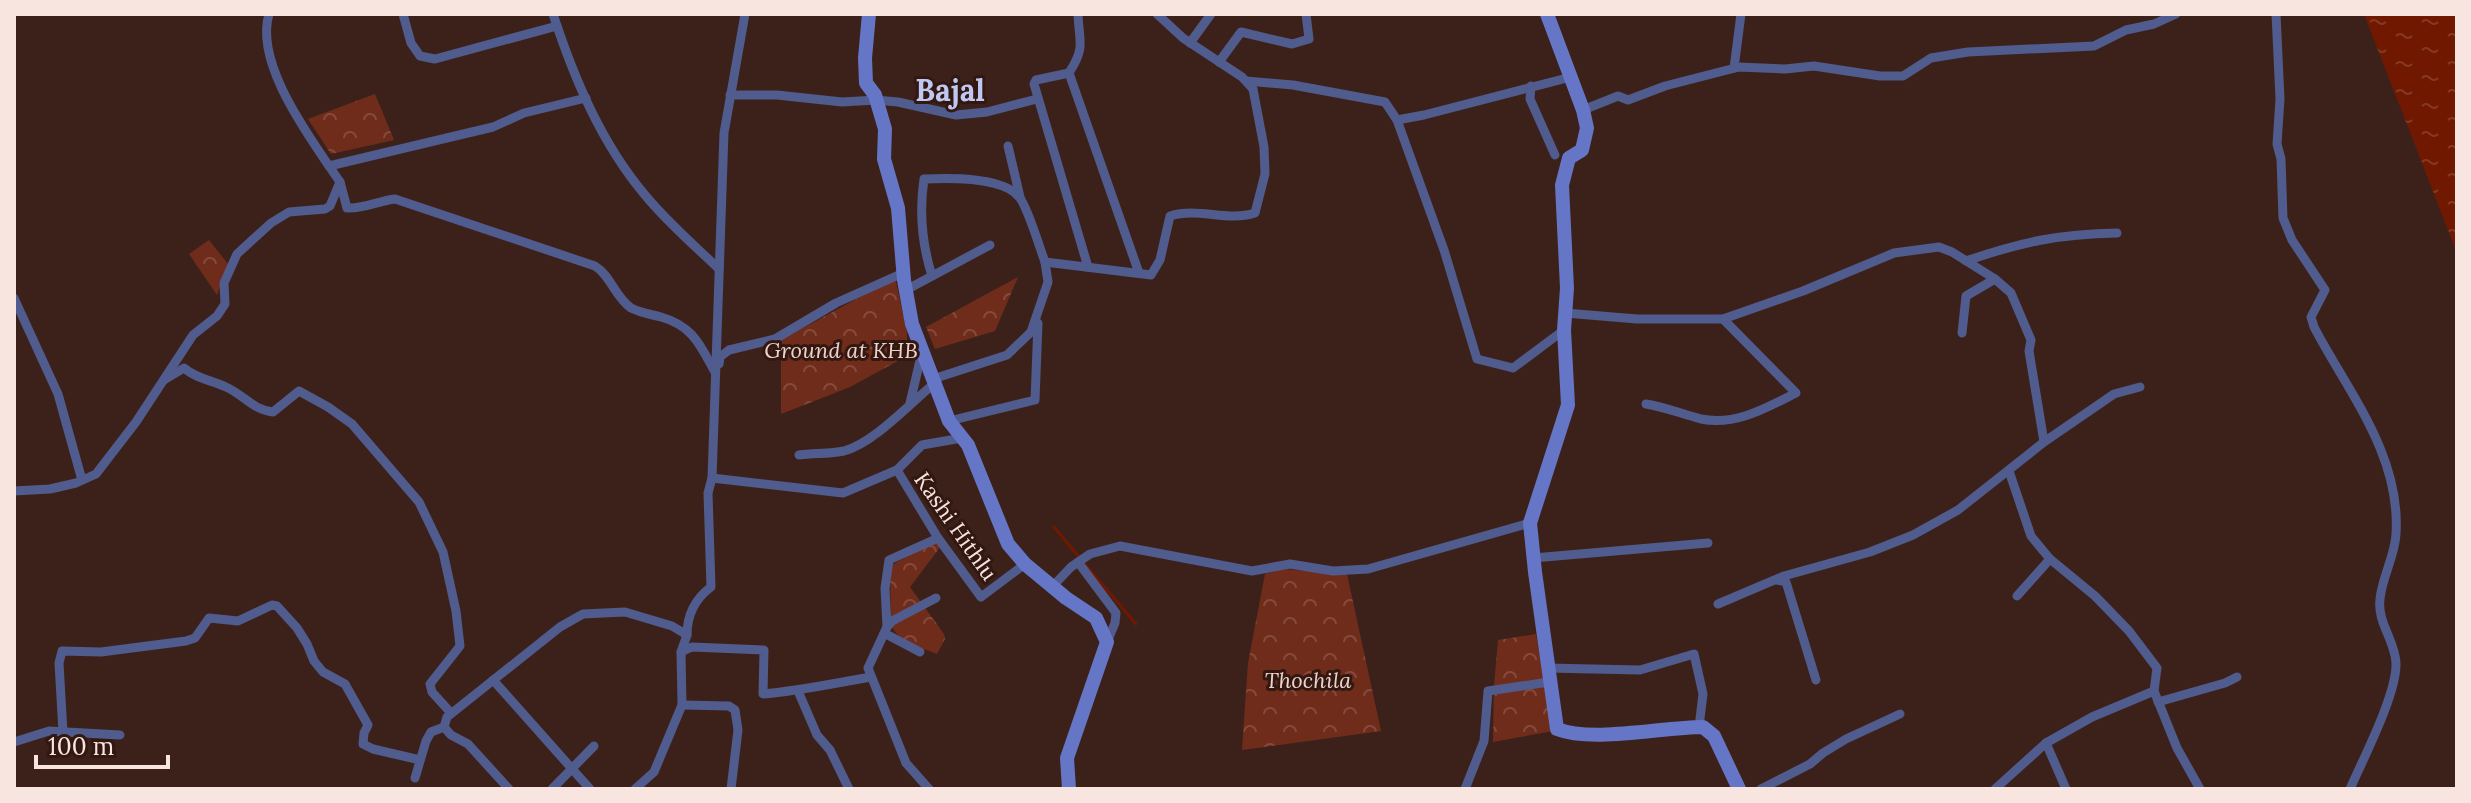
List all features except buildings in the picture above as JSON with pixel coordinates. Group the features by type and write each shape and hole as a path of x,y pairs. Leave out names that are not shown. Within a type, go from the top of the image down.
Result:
{"street":[{"path":"269,14 267,33 280,84 291,111 340,182 347,208 362,208 381,200 395,199 595,266 604,272 629,307 686,327 717,375"},
{"path":"403,14 411,43 420,56 435,59 557,26"},
{"path":"553,14 604,136 644,194 719,269"},
{"path":"635,789 654,772 682,705 681,652 687,635 687,620 701,594 711,587 708,493 712,478 717,375 724,133 745,14"},
{"path":"869,14 866,83 876,100 885,129 884,159 898,208 903,273 912,324 949,421 968,445 1008,544 1025,564 1052,587 1096,618 1107,642"},
{"path":"1078,14 1081,53 1069,73 1034,81 1088,267"},
{"path":"1190,43 1211,14"},
{"path":"1219,62 1241,32 1292,44 1309,39 1306,14"},
{"path":"1547,14 1583,110 1587,135 1582,150 1569,158 1562,185 1568,405 1530,523 1557,729 1566,733 1609,734 1699,727 1714,736 1739,789"},
{"path":"1734,68 1741,14"},
{"path":"1583,110 1618,96 1628,100 1665,86 1734,68 1814,66 1880,76 1903,76 1931,58 1968,52 2094,46 2126,30 2154,24 2176,14"},
{"path":"2276,14 2280,99 2277,144 2281,159 2283,218 2292,240 2325,290 2311,317 2314,327 2350,385 2372,429 2388,472 2394,500 2397,536 2380,598 2380,619 2396,662 2393,681 2350,789"},
{"path":"1045,262 1151,275 1160,260 1170,216 1182,212 1239,219 1255,213 1265,174 1264,147 1253,89 1190,43 1163,16"},
{"path":"1069,73 1139,273"},
{"path":"1397,120 1571,77"},
{"path":"1246,81 1293,85 1385,102 1397,120 1444,250 1477,359 1513,368 1564,330"},
{"path":"1531,86 1530,99 1555,155"},
{"path":"730,95 777,95 842,102 876,100 956,115 987,112 1037,99"},
{"path":"329,166 493,127 524,113 586,98"},
{"path":"799,455 843,451 860,444 880,432 934,381 1007,355 1031,332 1048,282 1045,262 1020,197 1008,146"},
{"path":"932,276 920,205 924,179 962,178 1006,188 1020,197"},
{"path":"14,491 50,489 96,474 193,335 217,316 225,304 224,283 237,254 271,223 289,212 330,206 340,182"},
{"path":"1966,261 2028,241 2072,234 2117,233"},
{"path":"906,290 990,245"},
{"path":"1565,313 1637,319 1723,319 1803,291 1894,253 1939,247 1995,279 2011,293 2031,340 2029,351 2044,442"},
{"path":"717,375 720,357 729,350 775,339 836,303 903,273"},
{"path":"1962,333 1966,296 1995,279"},
{"path":"14,298 58,394 82,480"},
{"path":"949,421 1035,400 1039,309"},
{"path":"1646,404 1703,419 1729,419 1753,415 1796,393 1723,319"},
{"path":"697,340 717,353"},
{"path":"910,403 922,350"},
{"path":"164,380 184,368 196,378 228,388 261,411 273,412 299,391 352,424 390,468 419,502 443,552 460,646 430,684 432,692 451,713"},
{"path":"1718,604 1775,580 1870,552 1913,535 1958,510 2044,442 2114,394 2140,387"},
{"path":"897,470 922,445 962,438"},
{"name":"Kashi Hithlu","path":"712,478 843,493 897,470 938,538 981,597 1025,564"},
{"path":"2009,471 2031,536 2050,559 2095,596 2129,631 2157,668 2154,691 2177,748 2200,789"},
{"path":"1052,587 1081,560 1120,546 1252,571 1290,564 1333,571 1368,569 1530,523"},
{"path":"885,630 889,560 938,538"},
{"path":"1533,558 1708,543"},
{"path":"2017,596 2050,559"},
{"path":"1069,789 1067,758 1116,613 1081,560"},
{"path":"1775,580 1786,582 1816,680"},
{"path":"929,789 906,763 868,668 892,621 936,598"},
{"path":"63,732 59,663 62,651 101,652 186,641 195,638 209,618 238,621 272,605 283,611 297,628 323,672 345,684 358,703 368,725 363,744 420,760"},
{"path":"509,789 468,744 451,735 444,727 444,721 451,713 560,627 583,614 625,612 672,626 687,635"},
{"path":"885,630 920,652"},
{"path":"681,652 692,647 764,650 763,694 798,691 871,677"},
{"path":"1465,789 1484,741 1488,691 1548,675 1640,670 1694,654 1703,694 1699,727"},
{"path":"2158,702 2237,677"},
{"path":"493,680 590,789"},
{"path":"798,691 817,735 830,750 849,789"},
{"path":"1995,789 2046,743 2092,717 2154,691"},
{"path":"682,705 729,706 735,710 738,730 731,789"},
{"path":"1761,789 1810,764 1846,739 1900,714"},
{"path":"415,778 431,732 444,727"},
{"path":"14,742 49,731 120,735"},
{"path":"2046,743 2066,789"},
{"path":"552,789 574,770 594,746"}],"green space":[{"path":"375,94 394,140 331,154 308,119"},
{"path":"209,240 228,264 217,295 189,254"},
{"path":"1018,277 995,331 935,349 926,327"},
{"name":"Ground at KHB","path":"895,278 907,332 907,356 850,387 781,414 781,340"},
{"path":"937,540 941,546 910,587 944,634 945,639 937,654 910,643 894,630 891,624 890,566"},
{"name":"Thochila","path":"1282,569 1347,574 1381,731 1242,750 1248,663 1265,574"},
{"path":"1536,634 1553,731 1493,742 1498,640"}],"water":[{"path":"2364,14 2457,14 2457,253"}],"waterway":[{"path":"1054,527 1079,557"},
{"path":"1084,563 1136,624"}],"district":[{"name":"Bajal","path":"950,91"}]}
